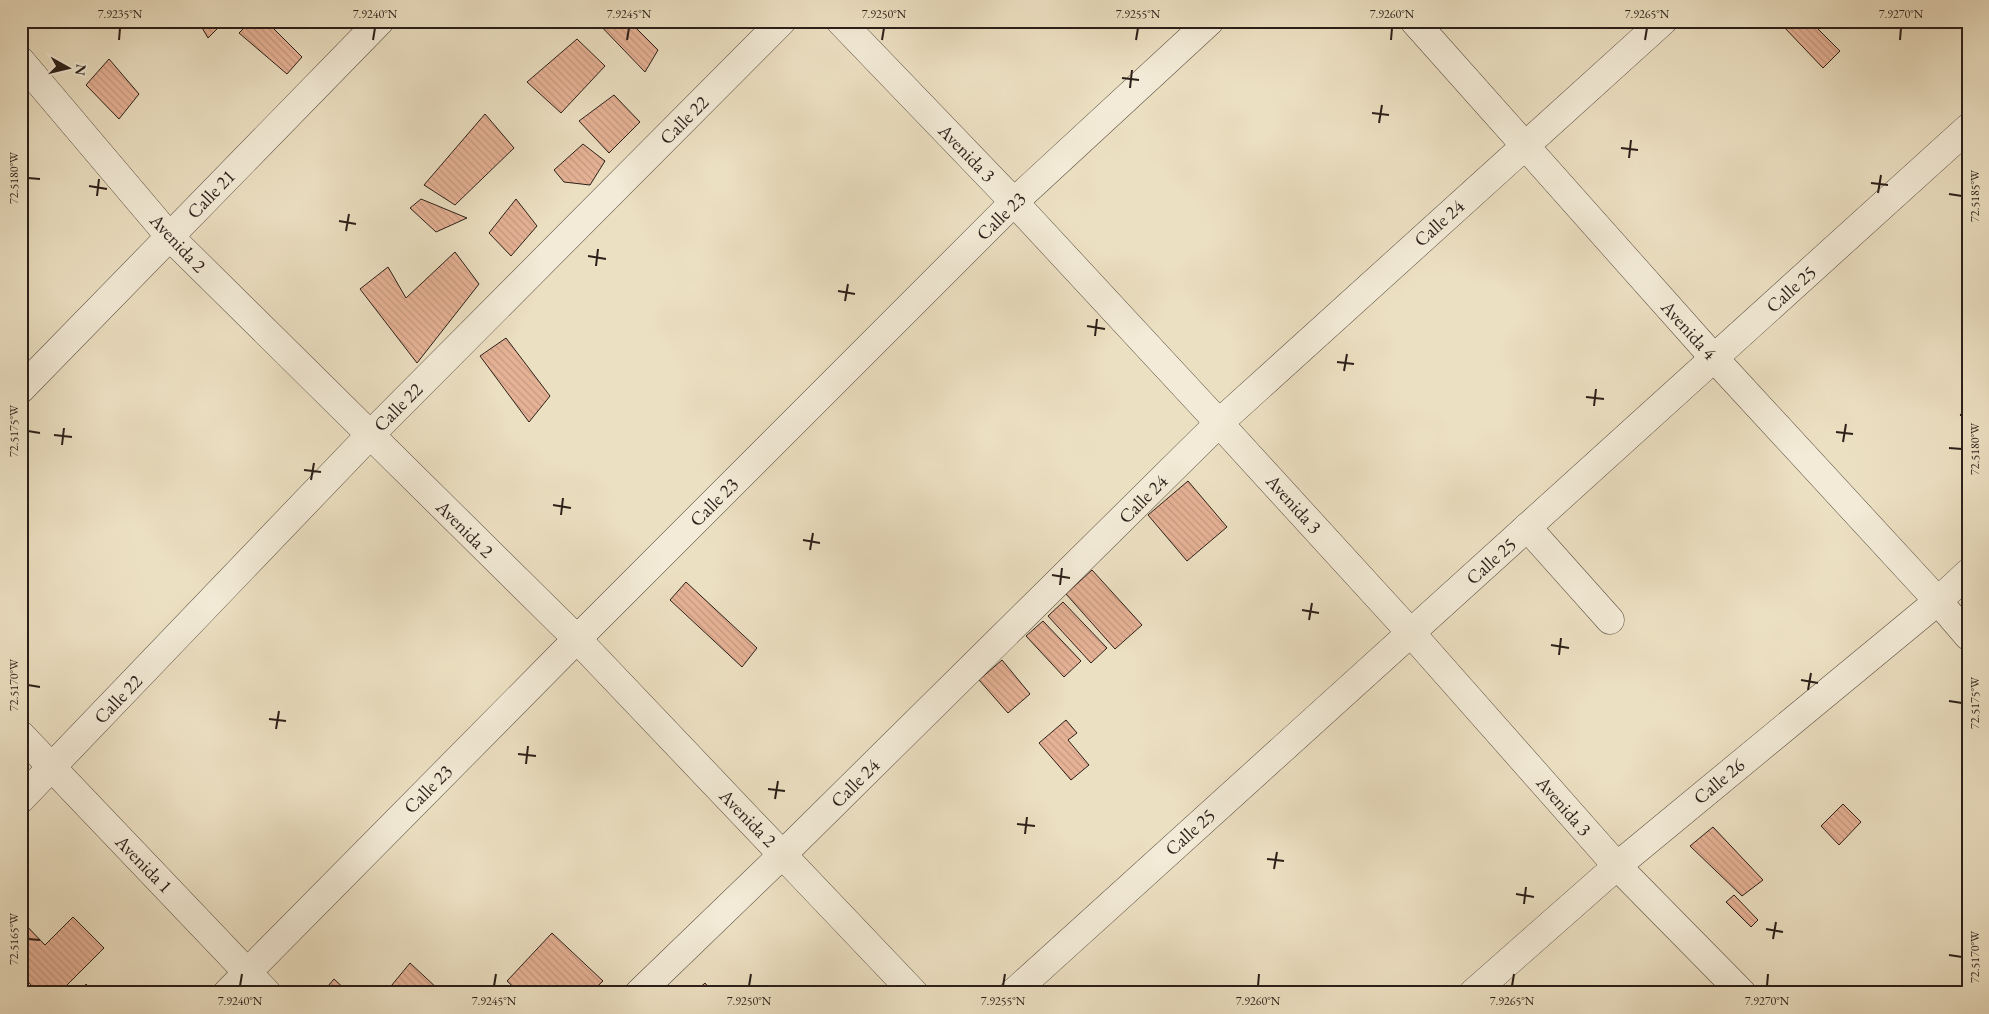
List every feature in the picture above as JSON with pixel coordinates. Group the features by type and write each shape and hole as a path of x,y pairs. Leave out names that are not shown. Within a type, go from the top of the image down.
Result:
{"street":[{"name":"Calle 21","path":"21,389 380,21"},
{"name":"Calle 22","path":"21,799 52,769 370,435 782,21"},
{"name":"Avenida 3","path":"840,21 1014,202 1219,423 1411,633 1617,866 1742,993"},
{"name":"Calle 23","path":"227,993 577,639 1014,202 1210,21"},
{"name":"Avenida 4","path":"1414,21 1714,358 1968,636"},
{"name":"Calle 24","path":"639,993 783,854 1219,423 1663,21"},
{"name":"Avenida 2","path":"21,61 170,237 577,639 914,993"},
{"name":"Calle 25","path":"1013,993 1968,128"},
{"path":"1527,527 1610,620"},
{"name":"Calle 26","path":"1473,993 1617,866 1938,601 1968,573"},
{"name":"Avenida 1","path":"21,736 267,993"}],"building":[{"path":"198,21 225,21 208,38"},
{"path":"251,21 266,21 302,57 287,74 239,33"},
{"path":"596,21 629,21 658,50 645,72"},
{"path":"1788,21 1810,21 1840,51 1823,68 1783,26"},
{"path":"577,39 605,66 561,113 527,82"},
{"path":"109,59 139,94 119,119 86,85"},
{"path":"614,95 640,122 609,153 579,121"},
{"path":"485,114 514,148 455,205 424,185"},
{"path":"583,144 605,161 590,185 564,182 554,170"},
{"path":"421,199 467,218 436,232 410,208"},
{"path":"516,199 537,226 511,256 489,233"},
{"path":"455,252 479,284 417,363 360,289 388,267 406,298"},
{"path":"506,338 550,396 529,422 480,356"},
{"path":"1968,406 1968,418 1965,420 1960,415"},
{"path":"1188,481 1227,527 1187,561 1148,515"},
{"path":"1092,570 1142,625 1115,649 1066,594"},
{"path":"686,582 757,648 742,667 670,600"},
{"path":"1063,602 1107,648 1091,663 1048,616"},
{"path":"1043,621 1081,661 1064,677 1026,636"},
{"path":"1002,660 1030,694 1008,713 979,680"},
{"path":"1066,720 1077,733 1068,740 1089,765 1071,780 1039,743"},
{"path":"1843,804 1861,822 1839,845 1821,826"},
{"path":"1713,827 1763,880 1742,896 1690,846"},
{"path":"1734,895 1758,920 1751,927 1726,902"},
{"path":"73,917 104,948 59,993 39,993 21,975 21,920 45,945"},
{"path":"552,933 603,981 590,993 520,993 507,981"},
{"path":"410,963 439,990 436,993 389,993 387,991"},
{"path":"334,979 349,993 322,993"},
{"path":"705,983 713,993 694,993"},
{"path":"86,984 94,993 81,993"}]}
